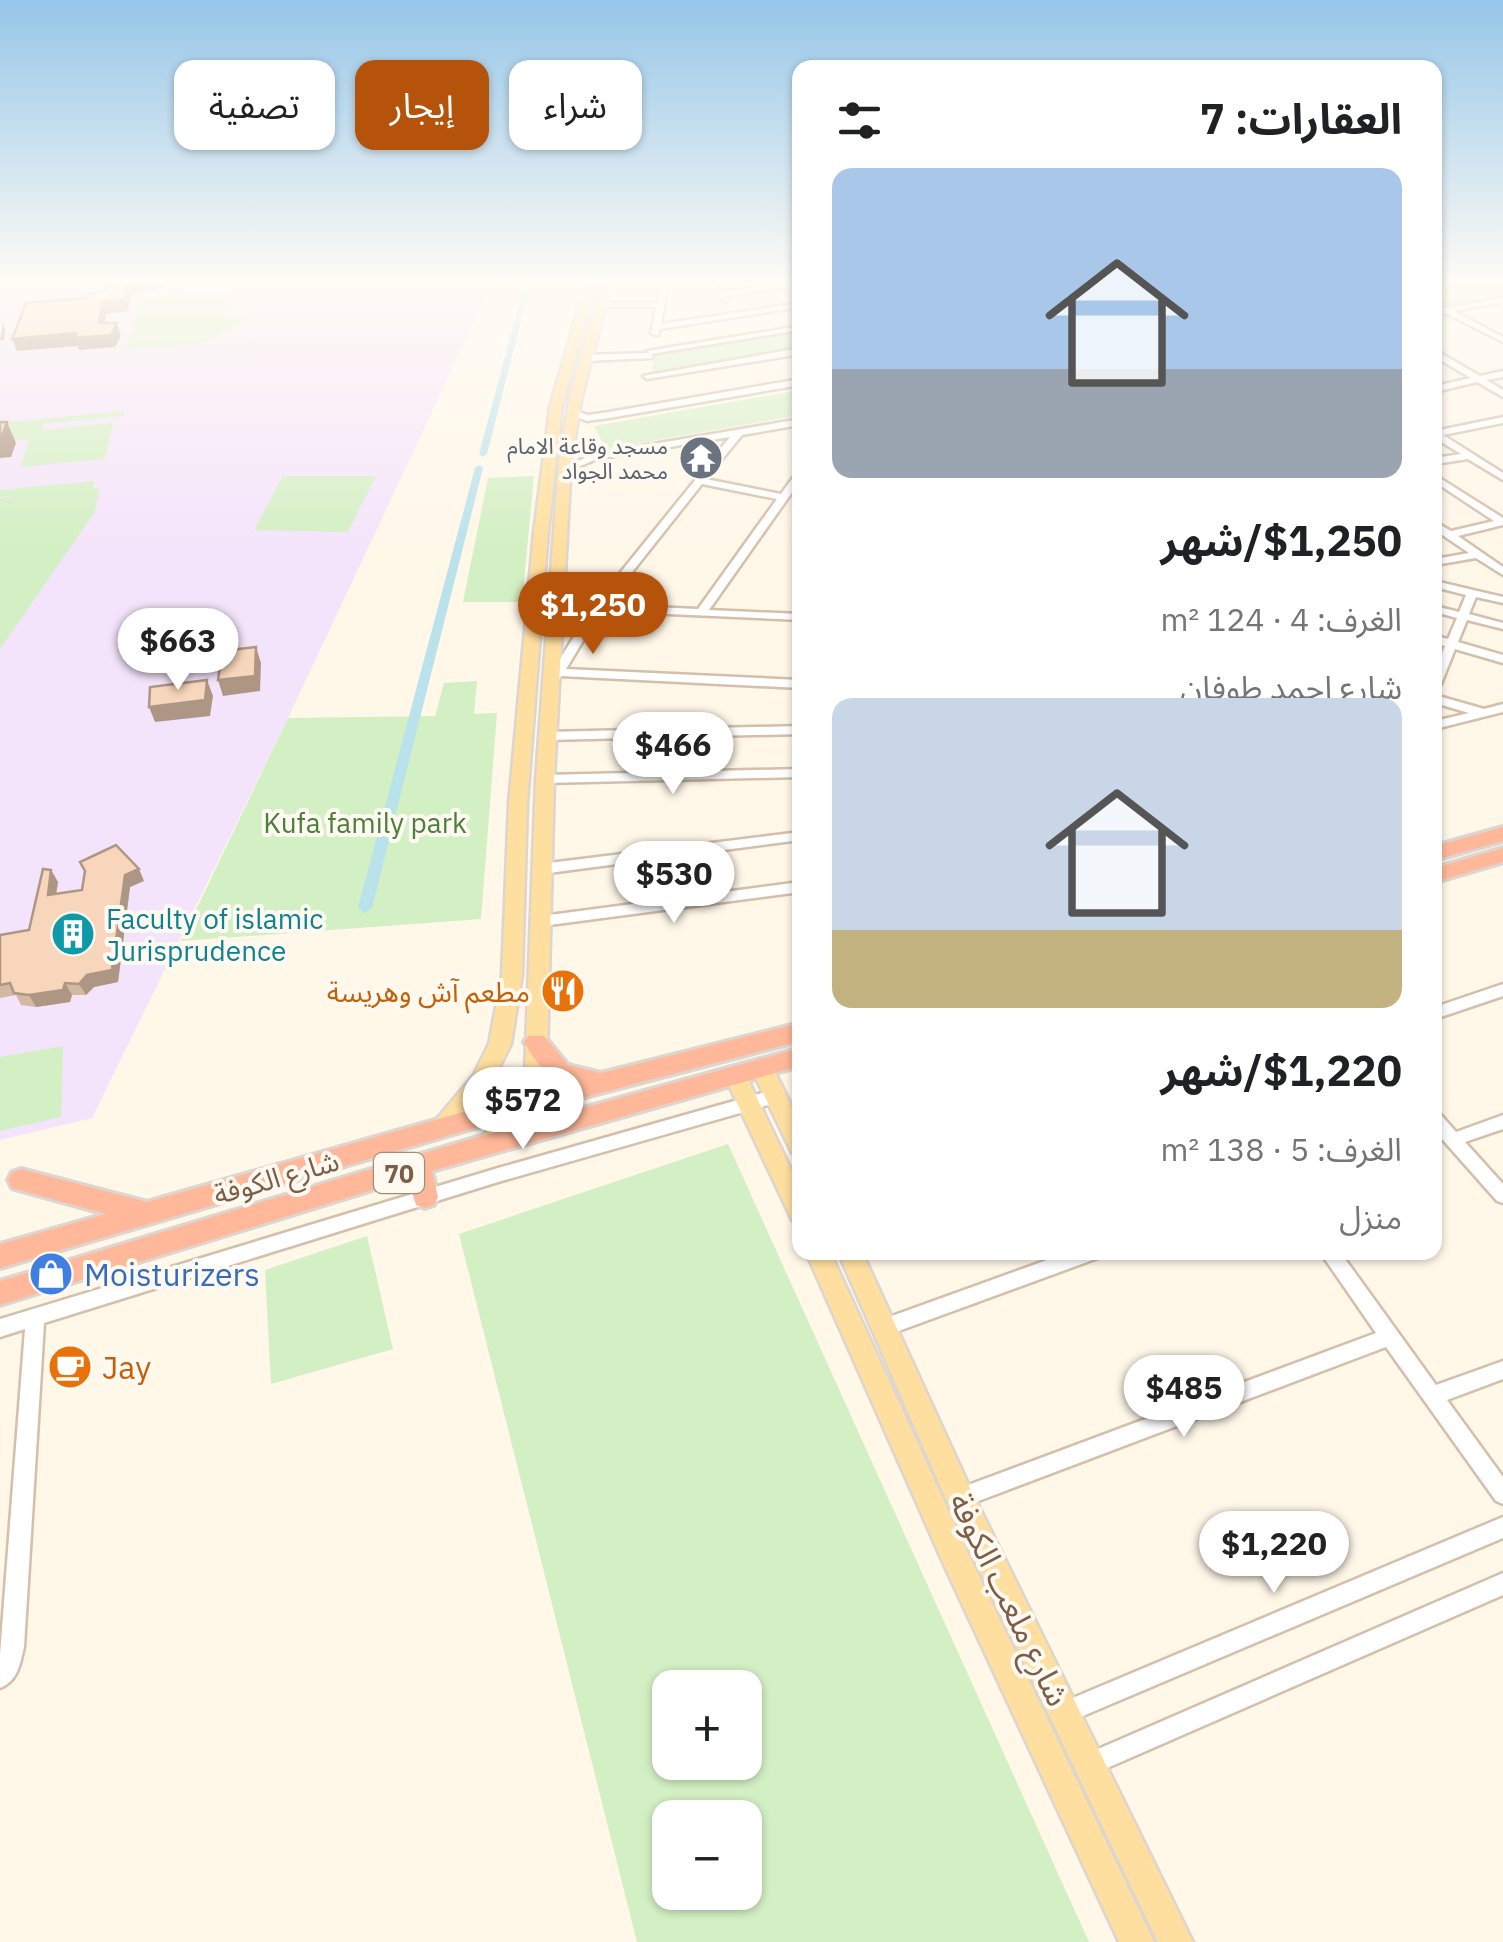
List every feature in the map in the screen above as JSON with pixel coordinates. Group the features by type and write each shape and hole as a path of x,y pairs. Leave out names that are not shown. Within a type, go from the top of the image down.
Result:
{"highway":[{"path":"1442,851 1503,834"},
{"path":"1442,873 1501,855"},
{"name":"شارع الكوفة","path":"0,1256 535,1100 792,1034"},
{"path":"536,1042 560,1072 604,1082"},
{"name":"شارع الكوفة","path":"0,1294 464,1151 792,1060"},
{"path":"668,1068 670,1081 687,1090"},
{"path":"418,1167 425,1197"},
{"path":"22,1180 150,1214"}],"main road":[{"path":"440,1128 492,1064 507,1008 512,975 518,803 534,629 556,408 567,369"},
{"path":"464,1151 514,1127 535,1100 544,779 555,678 554,627 564,470 583,369"},
{"path":"534,629 546,632 554,627"},
{"path":"507,1008 520,1017 538,1008"},
{"path":"762,1068 792,1129"},
{"path":"735,1075 792,1195"},
{"name":"شارع ملعب الكوفة","path":"822,1260 955,1557 1137,1942"},
{"name":"شارع ملعب الكوفة","path":"854,1260 960,1498 1176,1942"},
{"path":"955,1557 973,1559 983,1544"},
{"path":"985,1621 995,1605 1014,1608"}],"street":[{"path":"642,409 648,369"},
{"path":"647,376 694,369"},
{"path":"1460,369 1503,394"},
{"path":"1442,388 1503,374"},
{"path":"573,413 587,418 792,383"},
{"path":"570,433 584,423 609,415"},
{"path":"1442,433 1503,420"},
{"path":"564,470 595,458 792,423"},
{"path":"1482,424 1503,436"},
{"path":"555,678 599,606 739,432"},
{"path":"1442,438 1503,477"},
{"path":"566,453 595,458"},
{"path":"1442,460 1470,456"},
{"path":"700,481 782,497"},
{"path":"1442,483 1503,522"},
{"path":"702,611 792,484"},
{"path":"1449,535 1503,522"},
{"path":"1442,530 1503,572"},
{"path":"1442,561 1478,555"},
{"path":"1442,585 1503,600"},
{"path":"1442,661 1473,592"},
{"path":"556,606 792,617"},
{"path":"1442,610 1503,626"},
{"path":"1442,641 1503,659"},
{"path":"555,678 792,684"},
{"path":"1442,700 1484,713"},
{"path":"1442,724 1503,708"},
{"path":"548,736 792,730"},
{"path":"544,779 792,773"},
{"path":"541,869 792,837"},
{"path":"542,920 792,888"},
{"path":"1442,1012 1503,990"},
{"path":"0,1328 425,1197 776,1096"},
{"path":"1453,1140 1503,1122"},
{"path":"1442,1128 1503,1196"},
{"path":"884,1327 1065,1260"},
{"path":"1336,1260 1503,1494"},
{"path":"0,1678 13,1647 34,1318"},
{"path":"960,1498 1391,1336"},
{"path":"1434,1394 1503,1370"},
{"path":"1064,1713 1503,1527"},
{"path":"1090,1764 1503,1584"}],"shaded area":[{"path":"0,369 452,369 288,718 92,1118 0,1140"}],"green space":[{"path":"792,391 792,416 606,449 594,426"},
{"path":"124,411 123,416 43,424 43,430 113,423 105,459 21,467 29,439 0,442 0,423"},
{"path":"283,476 376,476 348,532 254,530"},
{"path":"534,476 522,602 463,602 488,478"},
{"path":"94,481 93,488 100,488 94,513 0,649 0,498 22,495 0,497 0,490"},
{"name":"Kufa family park","path":"477,681 474,714 497,713 481,919 181,941 288,718 435,716 444,683"},
{"path":"63,1046 61,1117 0,1131 0,1057"},
{"path":"728,1144 1089,1942 637,1942 459,1234"},
{"path":"367,1236 393,1349 271,1384 265,1270"}],"building":[{"path":"0,422 7,422 2,436 0,436"},
{"path":"256,647 255,676 218,680 222,651"},
{"path":"207,680 205,700 149,707 150,687"},
{"name":"Faculty of islamic Jurisprudence","path":"116,845 139,869 125,875 112,970 87,975 79,984 65,983 63,990 29,995 14,993 10,983 0,985 0,935 29,930 43,869 51,870 48,895 82,890 85,871 80,862"}],"waterway":[{"path":"483,454 505,369"},
{"path":"365,908 479,468"}],"place":[{"name":"مسجد وقاعة الامام محمد الجواد","path":"701,458"},
{"name":"Faculty of islamic Jurisprudence","path":"73,934"},
{"name":"مطعم آش وهريسة","path":"563,991"},
{"name":"Moisturizers","path":"51,1274"},
{"name":"Jay","path":"70,1367"}]}
